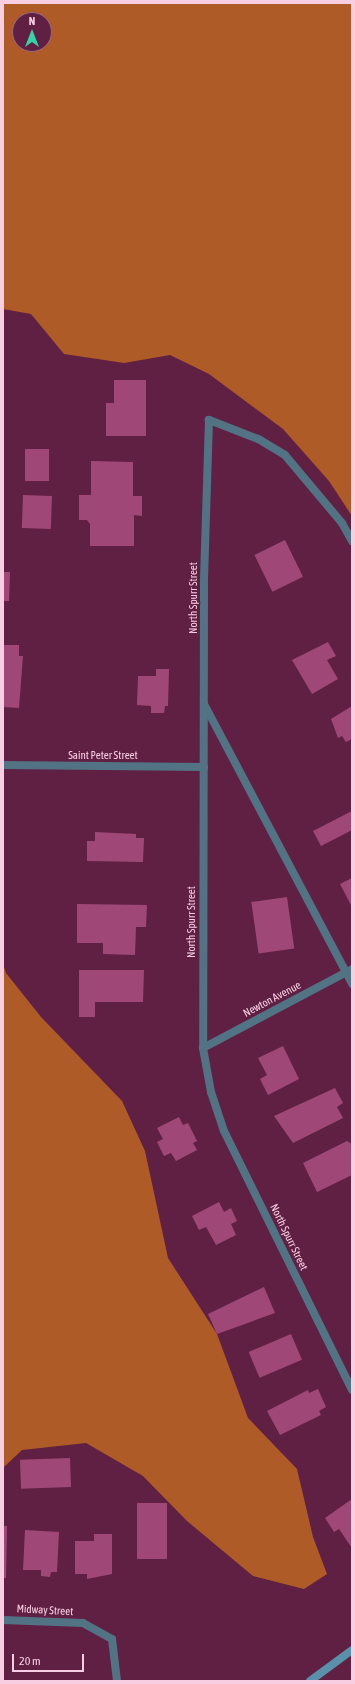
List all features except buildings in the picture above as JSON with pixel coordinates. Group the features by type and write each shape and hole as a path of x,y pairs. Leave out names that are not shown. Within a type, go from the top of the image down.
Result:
{"main road":[{"path":"310,1681 352,1650"}],"street":[{"name":"North Spurr Street","path":"352,541 342,523 285,455 258,439 209,420 204,704 203,1048 211,1092 224,1131 352,1390"},
{"path":"204,704 349,971 352,984"},
{"name":"Saint Peter Street","path":"3,765 204,767"},
{"name":"Newton Avenue","path":"203,1048 349,971"},
{"name":"Midway Street","path":"3,1620 83,1623 112,1639 117,1681"}],"shaded area":[{"path":"3,3 352,3 352,516 329,481 283,429 209,374 170,355 124,363 64,354 31,314 3,309"},
{"path":"3,964 6,973 41,1017 122,1101 145,1151 168,1258 217,1334 248,1418 297,1469 313,1537 327,1574 304,1589 253,1576 187,1521 143,1476 86,1443 22,1450 3,1468"}]}
